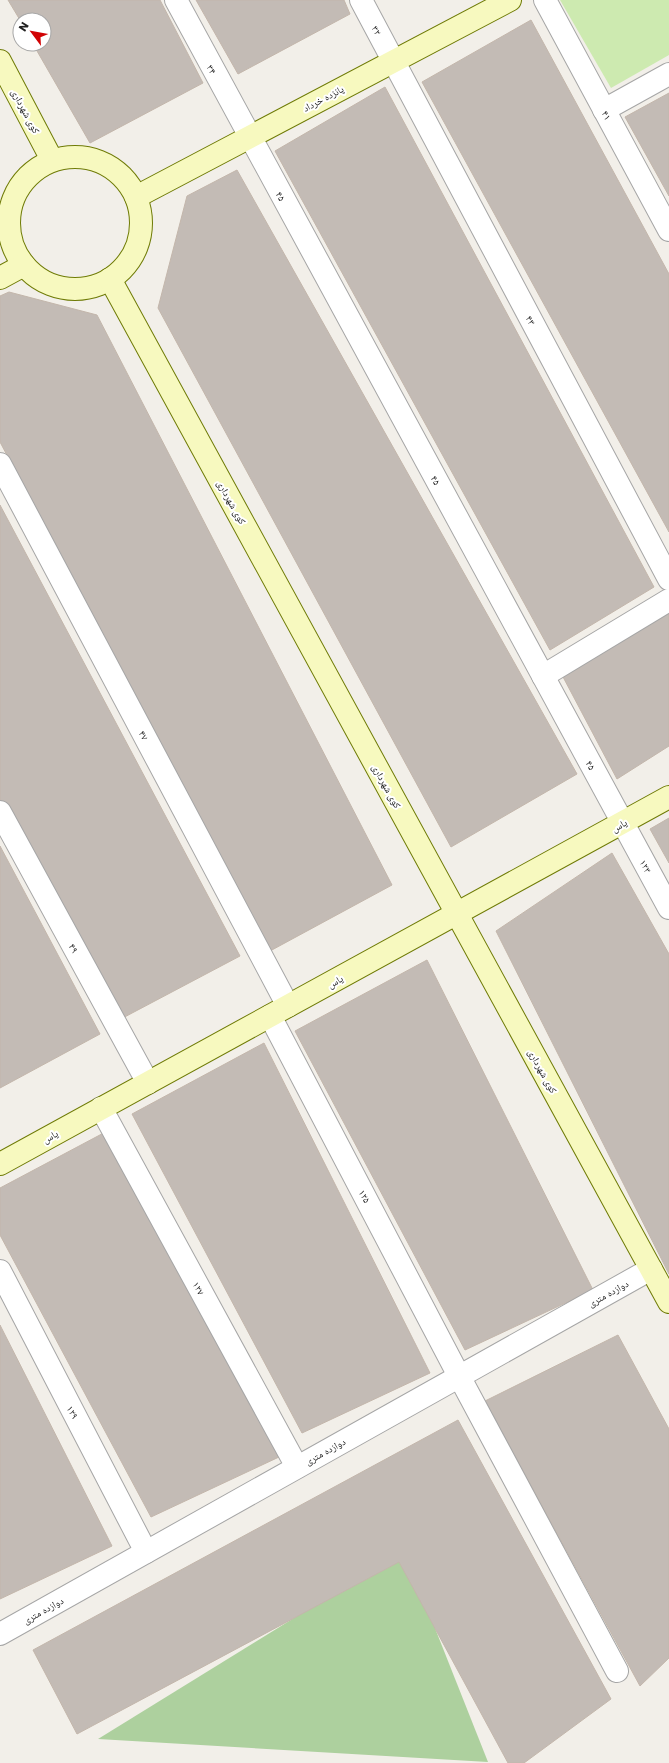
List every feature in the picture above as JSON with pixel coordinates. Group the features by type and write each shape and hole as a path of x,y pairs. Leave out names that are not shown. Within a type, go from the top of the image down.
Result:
{"street":[{"name":"۳۴","path":"176,0 249,137"},
{"name":"۳۲","path":"361,0 394,61"},
{"name":"پانزده خرداد","path":"136,197 510,0"},
{"name":"۴۱","path":"545,0 669,230"},
{"name":"کوی شهرداری","path":"0,61 52,160"},
{"name":"۴۳","path":"394,61 669,579"},
{"path":"604,110 669,74"},
{"name":"۴۵","path":"249,137 622,823"},
{"path":"77,156 101,161 122,176 136,197 141,219 138,242 127,263 110,279 88,288 64,288 42,280 24,265 12,243 8,218 15,194 30,174 52,160 77,156"},
{"path":"0,278 24,265"},
{"name":"کوی شهرداری","path":"110,279 667,1298"},
{"name":"۴۷","path":"0,464 279,1011"},
{"path":"542,676 669,600"},
{"name":"یاس","path":"0,1162 148,1083 669,798"},
{"name":"۴۹","path":"0,812 148,1083"},
{"name":"۱۲۳","path":"622,823 669,908"},
{"name":"۱۲۵","path":"279,1011 459,1376 617,1671"},
{"name":"۱۲۷","path":"101,1108 297,1467"},
{"name":"دوازده متری","path":"0,1634 651,1269"},
{"name":"۱۲۹","path":"0,1272 146,1552"}],"green space":[{"path":"560,0 669,0 669,55 611,88"},
{"path":"404,1550 488,1762 98,1739"}],"building":[{"path":"8,0 160,0 203,83 90,143 38,52 52,52 52,12 15,12"},
{"path":"196,0 344,0 350,14 238,74"},
{"path":"531,20 669,274 669,532 422,82"},
{"path":"385,87 654,587 550,650 275,151"},
{"path":"669,93 669,196 625,117"},
{"path":"237,170 577,774 451,847 158,308 187,196"},
{"path":"9,292 97,315 392,885 270,951 0,442 0,296"},
{"path":"0,505 240,956 117,1021 0,801"},
{"path":"669,613 669,746 617,779 562,675"},
{"path":"669,818 669,863 650,829"},
{"path":"0,846 100,1034 0,1088"},
{"path":"612,853 669,954 669,1274 496,931"},
{"path":"427,960 593,1290 465,1350 295,1031"},
{"path":"264,1043 430,1373 302,1433 132,1114"},
{"path":"113,1128 279,1457 151,1517 0,1235 0,1188"},
{"path":"0,1325 112,1546 0,1599"},
{"path":"618,1335 669,1429 669,1658 640,1686 485,1401"},
{"path":"458,1420 611,1699 524,1763 508,1763 399,1562 77,1734 33,1650"}]}
